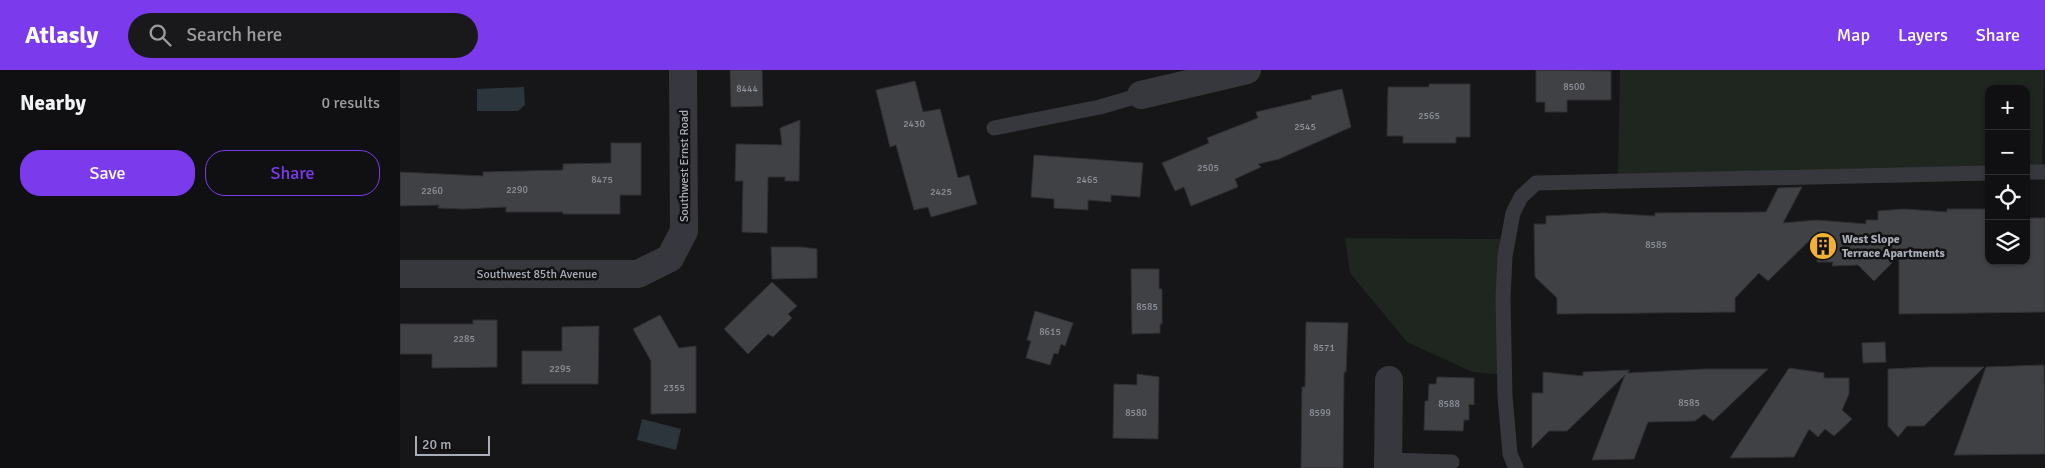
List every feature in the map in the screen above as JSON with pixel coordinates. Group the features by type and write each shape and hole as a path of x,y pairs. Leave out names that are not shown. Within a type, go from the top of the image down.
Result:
{"street":[{"name":"Southwest Ernst Road","path":"670,258 684,231 684,70"},
{"path":"1141,95 1247,70"},
{"name":"Southwest 85th Avenue","path":"400,274 638,274 670,258"},
{"path":"1388,464 1389,380"}],"lane":[{"path":"994,128 1100,107 1141,95"},
{"path":"2030,172 2045,172"},
{"path":"1516,468 1510,454 1505,396 1502,342 1504,281 1513,212 1521,197 1536,183 1985,173"},
{"path":"1388,464 1452,462"}],"shaded area":[{"path":"1620,70 2044,70 2042,169 2030,169 2030,85 1985,85 1985,170 1618,174"},
{"path":"524,87 525,105 518,111 477,111 477,89"},
{"path":"1345,238 1510,239 1506,375 1472,372 1407,342 1350,273"},
{"path":"642,419 681,429 676,450 637,440"}],"building":[{"path":"730,70 762,70 763,106 731,107"},
{"path":"1536,70 1611,71 1611,100 1567,100 1567,112 1545,112 1545,102 1536,102"},
{"path":"915,81 923,112 940,109 958,178 969,175 977,204 931,217 928,207 914,210 896,145 890,147 876,90"},
{"path":"1429,84 1470,84 1470,137 1456,137 1456,143 1403,143 1403,136 1387,136 1388,87 1429,87"},
{"path":"1342,89 1351,127 1279,159 1258,164 1261,167 1235,179 1238,187 1191,206 1184,187 1175,191 1162,163 1209,143 1207,138 1258,118 1256,112 1312,99 1311,96"},
{"path":"800,120 799,181 785,181 785,177 768,177 767,233 742,232 743,181 735,181 736,144 782,145 780,128"},
{"path":"611,143 641,143 641,195 620,195 620,214 506,212 506,207 463,209 438,208 439,205 400,206 400,172 483,176 483,172 563,170 563,164 611,163"},
{"path":"1034,155 1143,163 1140,197 1111,195 1111,202 1088,200 1088,210 1054,208 1054,199 1031,197"},
{"path":"1802,187 1783,223 1817,220 1866,224 1866,220 1878,220 1878,211 1904,209 1947,212 1947,209 1985,209 1985,265 2030,265 2030,218 2045,218 2045,312 1899,314 1899,256 1874,281 1858,265 1832,266 1833,262 1817,262 1817,233 1768,281 1759,273 1735,298 1735,312 1557,314 1557,298 1535,277 1534,224 1546,224 1546,216 1603,213 1655,216 1655,213 1766,212 1778,188"},
{"path":"771,247 817,249 817,278 772,279"},
{"path":"1131,269 1159,269 1159,289 1162,289 1162,324 1160,324 1160,333 1132,334"},
{"path":"772,282 797,306 788,314 792,318 773,337 768,334 748,354 724,329"},
{"path":"1035,311 1073,323 1065,346 1061,344 1058,354 1054,353 1050,365 1026,358 1031,341 1027,340"},
{"path":"660,315 679,348 696,346 696,413 651,414 651,361 633,329"},
{"path":"473,320 497,320 497,367 432,368 432,354 400,354 400,324 473,324"},
{"path":"1306,322 1348,323 1346,372 1344,372 1343,468 1301,468 1302,387 1305,387"},
{"path":"599,326 598,384 522,384 522,351 562,351 562,327"},
{"path":"1885,342 1886,362 1863,363 1862,343"},
{"path":"2044,365 2045,454 1954,455 1986,367"},
{"path":"1984,367 1924,426 1907,426 1898,437 1888,426 1888,369"},
{"path":"1789,368 1824,373 1824,378 1849,378 1849,394 1842,410 1852,419 1834,436 1825,429 1818,437 1809,429 1794,457 1730,458"},
{"path":"1706,369 1768,369 1713,421 1704,414 1695,421 1648,422 1634,459 1592,460 1625,375 1567,431 1549,431 1532,448 1532,393 1543,393 1543,372 1583,376 1583,372 1630,370 1627,373"},
{"path":"1137,374 1159,377 1158,439 1113,438 1114,384 1137,385"},
{"path":"1437,377 1474,378 1474,405 1469,404 1469,420 1464,420 1463,431 1424,430 1425,401 1428,401 1429,384 1436,384"}],"place":[{"name":"West Slope Terrace Apartments","path":"1823,246"}]}
